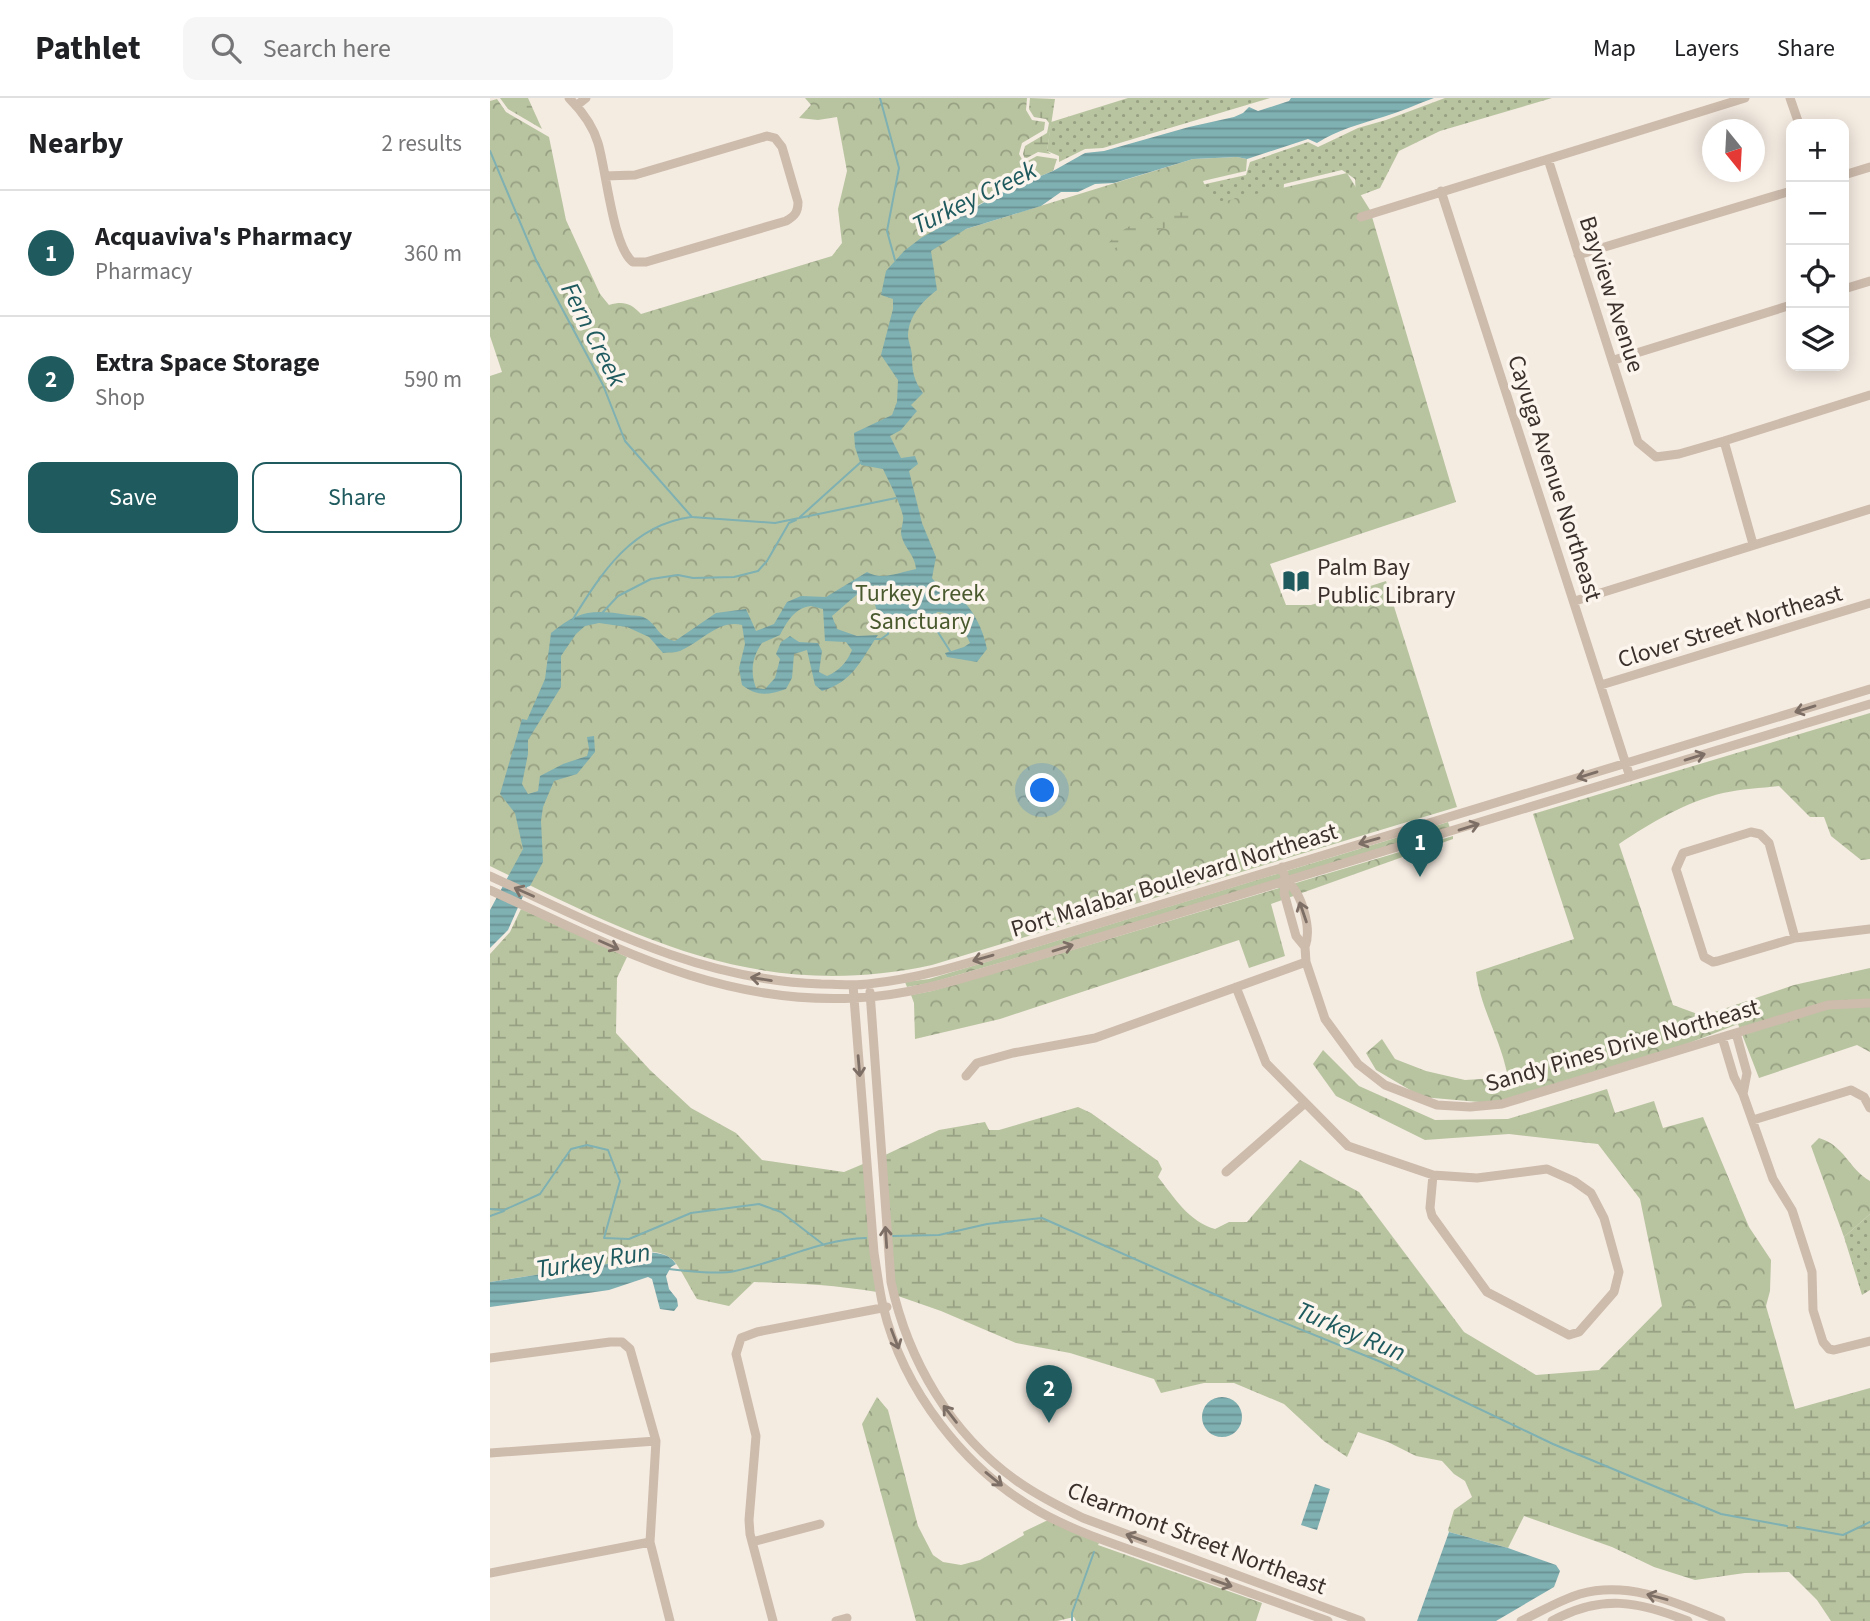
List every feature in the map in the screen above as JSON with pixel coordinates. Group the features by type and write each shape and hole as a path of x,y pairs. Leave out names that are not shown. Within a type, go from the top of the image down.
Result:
{"street":[{"path":"569,98 597,140 607,193 626,255 633,262 639,264 786,221 798,210 782,147 775,138 767,136 635,175 605,176"},
{"path":"576,106 586,98"},
{"path":"1361,217 1745,98"},
{"path":"1790,98 1797,119"},
{"name":"Bayview Avenue","path":"1548,159 1638,442 1656,457 1679,454 1724,441"},
{"path":"1849,173 1870,167"},
{"name":"Cayuga Avenue Northeast","path":"1441,191 1630,777"},
{"path":"1578,255 1786,193"},
{"path":"1849,287 1870,281"},
{"path":"1614,360 1786,307"},
{"path":"1753,544 1724,441 1870,395"},
{"path":"1575,601 1870,509"},
{"name":"Clover Street Northeast","path":"1601,685 1870,604"},
{"name":"Port Malabar Boulevard Northeast","path":"490,876 669,955 705,967 786,983 870,984 928,974 1870,689"},
{"name":"Port Malabar Boulevard Northeast","path":"490,890 643,960 700,980 784,996 870,997 931,987 1870,704"},
{"path":"1524,794 1528,808"},
{"path":"1795,938 1769,842 1760,834 1751,832 1683,853 1679,857 1676,869 1704,957 1713,962 1795,938 1870,929"},
{"path":"1282,867 1286,881"},
{"name":"Sandy Pines Drive Northeast","path":"1286,881 1294,886 1308,928 1306,962 1325,1019 1358,1064 1385,1085 1437,1105 1470,1107 1502,1104 1828,1005 1870,1003"},
{"path":"966,1076 978,1063 1013,1053 1095,1038 1306,962"},
{"path":"700,980 705,967"},
{"path":"784,996 786,983"},
{"name":"Clearmont Street Northeast","path":"870,984 887,1252 896,1305 920,1367 936,1396 967,1435 1015,1480 1040,1496 1083,1518 1361,1621"},
{"name":"Clearmont Street Northeast","path":"853,985 874,1254 883,1308 907,1369 926,1403 978,1466 1009,1492 1039,1511 1081,1532 1328,1621"},
{"path":"1236,987 1266,1063 1348,1146 1433,1175 1477,1178 1542,1169 1553,1170 1591,1193 1604,1218 1619,1272 1614,1292 1579,1332 1569,1335 1494,1297 1481,1286 1432,1216 1430,1208 1433,1175"},
{"path":"1736,1033 1747,1073 1743,1094"},
{"path":"1722,1037 1773,1179 1786,1198 1796,1222 1812,1272 1813,1310 1824,1342 1829,1349 1834,1350 1870,1341"},
{"path":"1731,1068 1745,1064"},
{"path":"1753,1120 1852,1090 1864,1097 1870,1108"},
{"path":"1227,1172 1305,1103"},
{"path":"773,1621 752,1542 749,1520 756,1436 736,1360 739,1341 744,1336 757,1332 896,1305"},
{"path":"490,1358 622,1342 630,1349 656,1441 650,1542 670,1621"},
{"path":"490,1453 656,1441"},
{"path":"752,1542 820,1524"},
{"path":"490,1573 650,1542"},
{"path":"1521,1621 1582,1593 1632,1591 1665,1599 1721,1621"},
{"path":"1552,1621 1573,1609 1587,1605 1629,1603 1659,1609 1688,1621"},
{"path":"836,1621 847,1618"}],"green space":[{"path":"500,98 528,98 542,129 508,109"},
{"name":"Turkey Creek Sanctuary","path":"805,98 1027,98 1026,110 1032,120 1045,122 1044,130 1022,143 1019,154 1024,163 1037,156 1057,159 1053,171 1006,190 954,218 914,245 1193,159 1247,159 1246,171 1203,181 1213,204 1347,173 1370,210 1456,502 1270,564 1286,605 1311,605 1386,581 1457,807 932,965 870,974 811,975 756,969 703,957 598,917 490,866 490,376 502,372 490,336 490,101 497,99 506,112 549,137 566,220 600,294 609,305 627,304 641,314 832,256 842,243 838,209 847,171 837,117 818,120 799,118 811,105"},
{"path":"1030,98 1055,99 1047,151 1051,154 1038,152 1025,159 1025,146 1047,133 1049,123 1046,119 1034,117 1029,109"},
{"path":"1128,98 1270,98 1103,148 1085,149 1059,162 1059,156 1047,151 1051,122"},
{"path":"1445,98 1552,98 1440,131 1399,151 1380,188 1356,197 1355,179 1342,170 1284,184 1280,227 1090,215 1246,175 1250,162 1308,142 1318,147 1358,128"},
{"path":"1172,212 1187,213 1194,219 1142,235 1100,253 1116,236 1132,225"},
{"path":"1870,713 1870,859 1861,860 1831,836 1824,817 1810,817 1779,786 1709,797 1656,821 1619,844 1673,1005 1703,1016 1794,985 1870,968 1870,1052 1857,1045 1759,1078 1738,1024 1684,1045 1502,1104 1422,1097 1376,1070 1366,1053 1382,1039 1395,1059 1426,1071 1465,1080 1498,1078 1507,1073 1476,972 1574,939 1533,814"},
{"path":"1448,822 1450,828 1010,960 930,983 907,987 905,982 929,979"},
{"path":"1453,836 1453,839 1271,904 1285,956 1249,968 1239,940 1000,1019 915,1039 914,1003 911,995 1012,968"},
{"path":"521,909 627,957 617,978 616,1033 650,1070 691,1108 736,1133 762,1160 844,1172 863,1164 877,1292 754,1282 729,1306 697,1299 673,1260 653,1252 638,1253 619,1262 490,1282 490,954 510,932"},
{"path":"1323,1050 1359,1086 1435,1120 1508,1119 1607,1089 1615,1113 1654,1101 1663,1128 1703,1117 1749,1227 1771,1260 1770,1291 1766,1306 1662,1306 1640,1199 1598,1144 1509,1134 1425,1140 1336,1096 1313,1064"},
{"path":"1078,1107 1091,1113 1158,1161 1162,1169 1158,1177 1176,1200 1197,1221 1215,1229 1229,1222 1247,1222 1300,1160 1359,1192 1464,1332 1536,1375 1599,1370 1662,1306 1766,1306 1795,1409 1870,1388 1870,1621 1831,1621 1817,1600 1789,1572 1745,1573 1695,1580 1654,1567 1612,1547 1524,1516 1508,1548 1449,1532 1454,1510 1472,1497 1465,1481 1442,1461 1416,1456 1388,1442 1358,1432 1347,1457 1325,1442 1284,1404 1234,1383 1204,1383 1161,1393 1154,1379 1070,1353 1016,1343 898,1296 885,1155 939,1130 985,1122 989,1130 999,1130"},
{"path":"1819,1138 1835,1146 1856,1170 1870,1181 1870,1214 1844,1237 1811,1146"},
{"path":"1870,1214 1870,1290 1862,1295 1844,1237"},
{"path":"877,1397 888,1410 918,1526 933,1555 943,1562 961,1565 980,1560 1024,1535 1023,1532 1048,1520 1099,1543 1098,1545 1262,1603 1256,1621 1076,1621 1074,1617 1057,1621 916,1621 862,1424"}],"water":[{"path":"1291,98 1434,98 1341,131 1317,143 1308,139 1247,159 1193,159 1114,183 1095,184 1078,192 1061,192 1041,206 966,229 931,251 937,290 918,309 911,321 908,335 914,376 923,393 911,405 917,411 901,430 890,436 901,458 915,456 918,464 909,471 922,523 936,557 932,578 961,599 976,619 987,649 977,662 947,657 945,653 970,643 961,626 949,615 937,612 927,629 892,622 878,615 874,601 875,585 861,591 832,616 837,629 857,636 878,635 849,676 822,691 815,685 807,650 794,654 792,678 786,689 763,694 753,692 742,685 739,668 745,644 742,625 726,625 680,651 663,653 649,637 627,627 599,623 585,626 561,656 561,687 528,740 522,784 528,794 538,791 540,776 587,756 587,737 594,736 595,752 577,774 554,781 543,807 541,821 543,862 527,887 508,930 490,948 490,910 523,849 515,813 500,794 522,719 527,720 545,679 551,633 578,616 605,612 643,617 665,637 675,641 716,613 746,609 756,631 774,624 787,602 801,596 826,597 867,572 885,576 916,569 914,559 902,538 903,516 894,492 883,469 861,465 854,433 892,415 897,402 898,380 881,355 893,299 881,295 886,271 904,251 921,238 1006,190 1053,171 1085,153 1104,151 1234,117 1249,107 1258,111","holes":["805,607 823,609 825,641 846,642 852,650 845,662 827,676 819,672 822,651 818,643 799,642 790,636 781,642 776,654 780,659 775,678 765,689 756,688 753,665 762,643 780,635 788,621"]},
{"path":"642,1252 665,1255 676,1264 666,1276 669,1289 677,1299 678,1306 674,1311 660,1309 652,1279 648,1277 609,1290 490,1307 490,1282 619,1262"},
{"path":"1222,1397 1236,1403 1242,1417 1236,1431 1222,1437 1208,1431 1202,1417 1208,1403"},
{"path":"1315,1484 1330,1489 1317,1530 1301,1525"},
{"path":"1449,1532 1556,1565 1560,1571 1554,1587 1496,1621 1417,1621"}],"waterway":[{"path":"880,98 899,168 887,231 895,260"},
{"name":"Fern Creek","path":"490,151 536,260 603,385 625,441 692,517 775,523 896,498"},
{"path":"800,517 861,462"},
{"name":"Fern Creek","path":"573,619 595,584 635,540 670,522 691,517"},
{"path":"603,612 618,596 651,579 678,575 693,578 734,577 758,571 767,561 789,523 796,520"},
{"name":"Turkey Creek","path":"874,639 881,639 888,634 887,620"},
{"name":"Turkey Creek","path":"928,623 936,629 950,651"},
{"path":"490,1209 504,1210 540,1194 571,1149 587,1145 608,1150 620,1181 604,1238 629,1239 691,1213 759,1204 781,1212 824,1245"},
{"path":"490,1216 504,1211"},
{"name":"Turkey Run","path":"893,1236 939,1235 987,1224 1042,1218 1223,1298 1381,1362 1553,1444 1721,1514 1787,1526"},
{"name":"Turkey Run","path":"669,1269 728,1272 833,1242 866,1238"},
{"name":"Turkey Run","path":"1797,1527 1843,1535 1870,1522"},
{"path":"1072,1621 1072,1613 1094,1552"}],"place":[{"name":"Palm Bay Public Library","path":"1296,581"},
{"name":"Acquaviva's Pharmacy","path":"1420,877"},
{"name":"Extra Space Storage","path":"1049,1423"}]}
